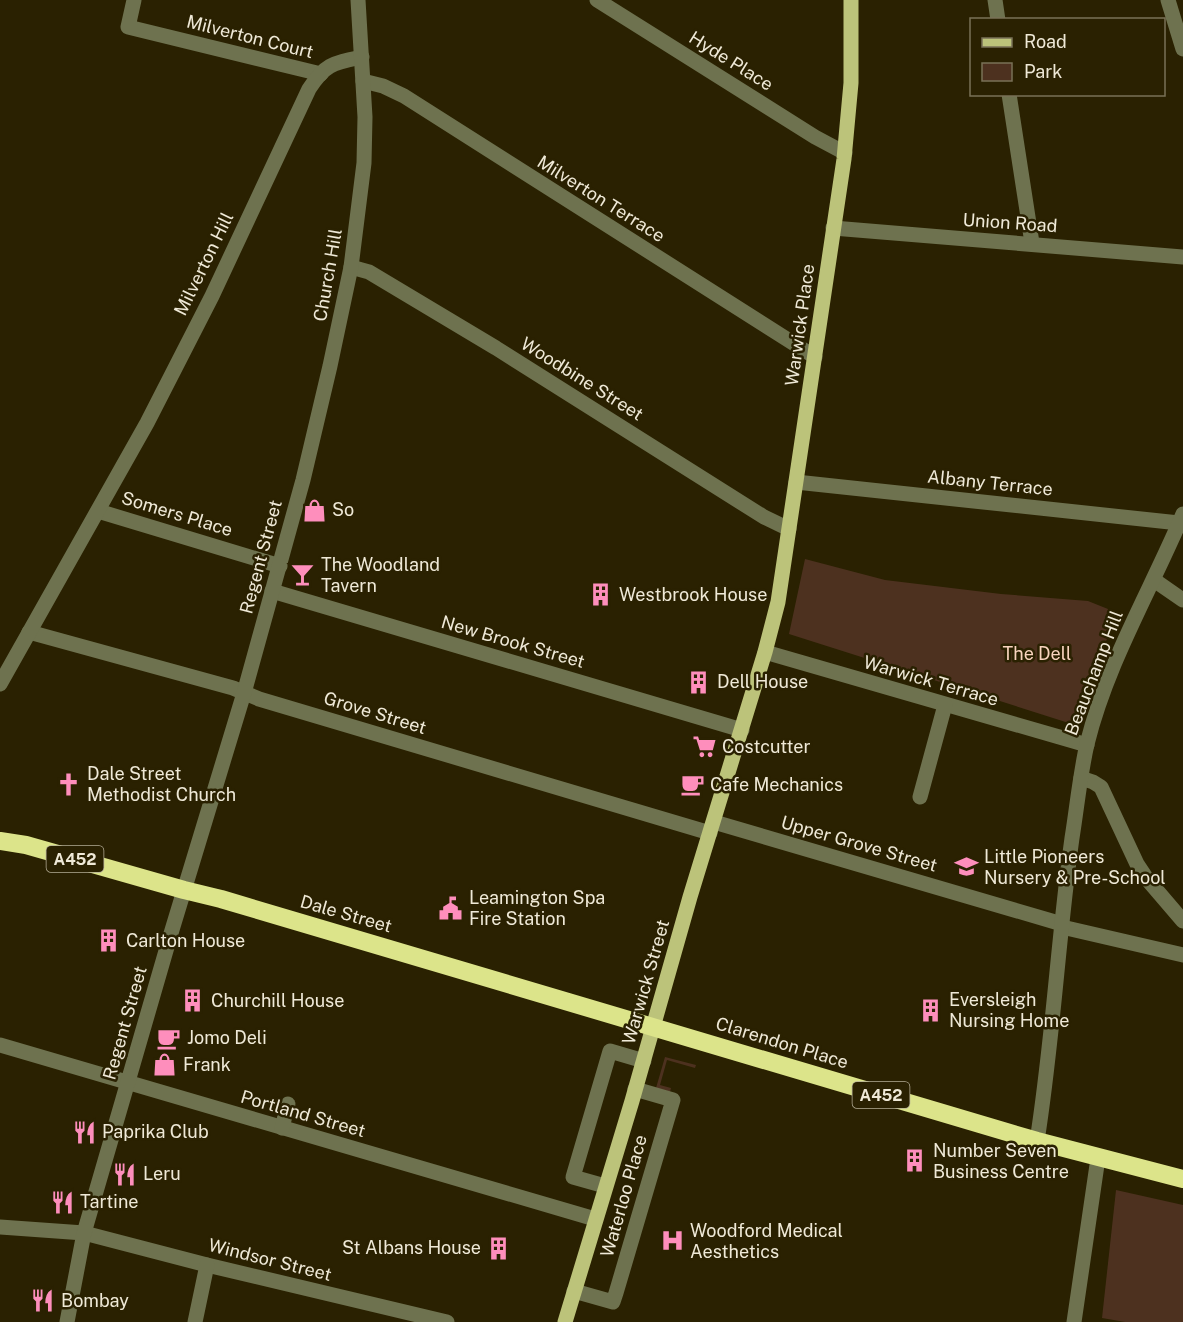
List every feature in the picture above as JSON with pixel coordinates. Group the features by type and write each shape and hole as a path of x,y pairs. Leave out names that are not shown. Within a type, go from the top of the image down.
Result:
{"highway":[{"name":"Dale Street","path":"0,832 26,845"},
{"name":"Dale Street","path":"0,841 26,845 184,890 221,898 653,1028"},
{"name":"Clarendon Place","path":"653,1028 1037,1141"},
{"name":"A452","path":"1037,1141 1183,1179"}],"main road":[{"name":"Warwick Place","path":"765,652 778,602 845,153 851,83 851,0"},
{"name":"Warwick Street","path":"565,1322 765,652"}],"street":[{"name":"Milverton Court","path":"134,0 128,27 321,74"},
{"name":"Church Hill","path":"299,495 351,267 364,163 363,81 358,0"},
{"name":"Hyde Place","path":"597,0 815,137 845,153"},
{"path":"995,0 998,18"},
{"path":"1168,0 1183,49"},
{"name":"Milverton Hill","path":"0,684 176,367 217,285 303,100 331,64 362,57"},
{"name":"Milverton Terrace","path":"363,81 383,86 404,96 815,357"},
{"path":"1010,96 1032,243"},
{"name":"Union Road","path":"833,228 1183,257"},
{"name":"Woodbine Street","path":"351,267 369,272 496,348 764,517 789,529"},
{"name":"Albany Terrace","path":"796,482 1181,518"},
{"name":"Regent Street","path":"67,1322 84,1233 244,693 299,495"},
{"name":"Somers Place","path":"98,511 280,566"},
{"name":"Beauchamp Hill","path":"1037,1141 1062,926 1087,745 1120,651 1181,518"},
{"path":"1154,580 1183,600"},
{"name":"New Brook Street","path":"272,591 742,730"},
{"name":"Grove Street","path":"29,632 712,828"},
{"name":"Warwick Terrace","path":"765,652 1087,745"},
{"path":"920,796 945,705"},
{"path":"1081,778 1101,787 1137,864 1183,921"},
{"name":"Upper Grove Street","path":"712,828 1062,926 1183,955"},
{"name":"Portland Street","path":"0,1045 595,1219"},
{"path":"605,1186 573,1177 610,1051 644,1060"},
{"name":"Waterloo Place","path":"573,1291 613,1302 616,1293 673,1100 635,1089"},
{"path":"282,1128 288,1104"},
{"path":"1074,1322 1098,1158"},
{"name":"Windsor Street","path":"0,1227 84,1233 379,1314 447,1322"},
{"path":"195,1322 207,1265"}],"green space":[{"name":"The Dell","path":"805,559 885,580 1001,594 1088,601 1118,613 1095,667 1075,725 789,634"},
{"path":"665,1057 696,1065 695,1068 667,1060 660,1085 671,1088 670,1092 656,1088"},
{"path":"1116,1190 1183,1205 1183,1322 1125,1322 1102,1318"}],"place":[{"name":"So","path":"314,510"},
{"name":"The Woodland Tavern","path":"303,575"},
{"name":"Westbrook House","path":"601,595"},
{"name":"Dell House","path":"699,682"},
{"name":"Costcutter","path":"704,747"},
{"name":"Dale Street Methodist Church","path":"69,784"},
{"name":"Cafe Mechanics","path":"692,785"},
{"name":"Little Pioneers Nursery & Pre-School","path":"966,867"},
{"name":"Leamington Spa Fire Station","path":"451,908"},
{"name":"Carlton House","path":"108,941"},
{"name":"Churchill House","path":"193,1001"},
{"name":"Eversleigh Nursing Home","path":"931,1010"},
{"name":"Jomo Deli","path":"169,1038"},
{"name":"Frank","path":"165,1065"},
{"name":"Paprika Club","path":"84,1132"},
{"name":"Number Seven Business Centre","path":"915,1161"},
{"name":"Leru","path":"125,1174"},
{"name":"Tartine","path":"62,1202"},
{"name":"Woodford Medical Aesthetics","path":"672,1241"},
{"name":"St Albans House","path":"499,1248"},
{"name":"Bombay","path":"43,1301"}]}
